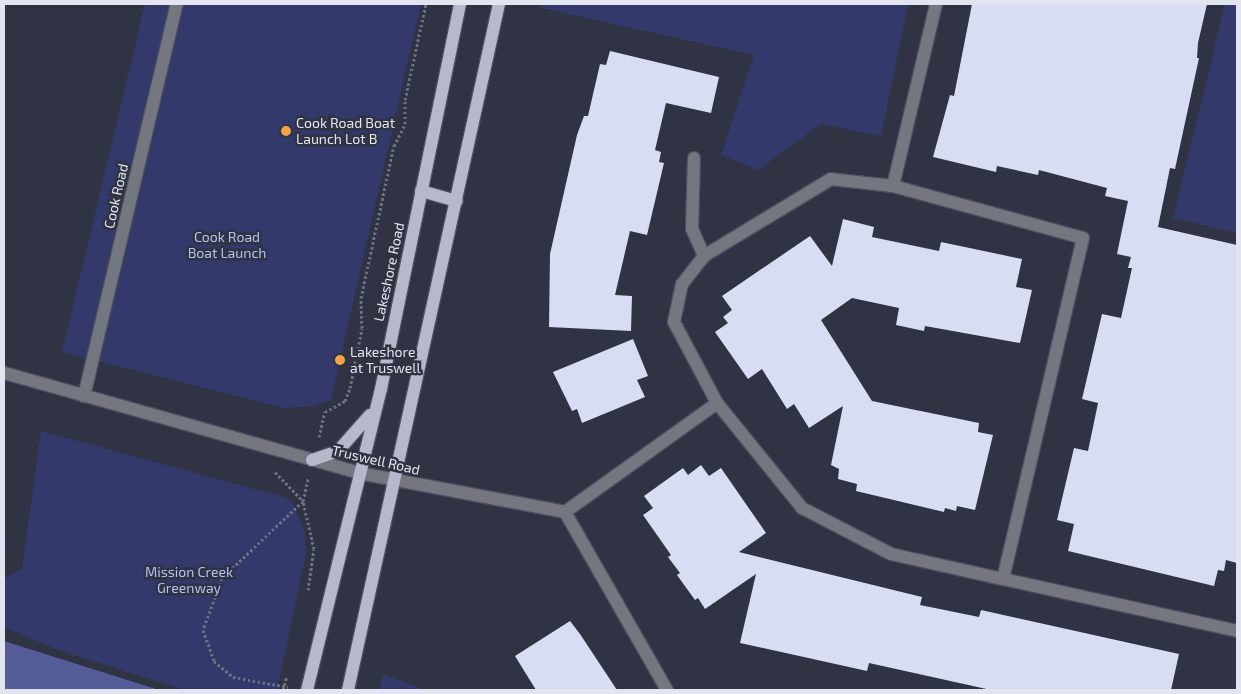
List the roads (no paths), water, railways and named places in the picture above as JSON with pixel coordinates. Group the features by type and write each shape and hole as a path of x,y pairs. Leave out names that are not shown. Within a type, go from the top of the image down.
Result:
{"main road":[{"name":"Lakeshore Road","path":"304,687 377,404 460,4"},
{"path":"348,690 499,4"},
{"path":"421,191 456,201"},
{"path":"312,460 338,452 362,428 377,404"}],"street":[{"name":"Cook Road","path":"84,396 177,4"},
{"path":"892,186 936,4"},
{"path":"694,158 692,229 704,256"},
{"path":"1003,579 1083,238 892,186 831,179 704,256 682,284 674,322 717,403 802,508 891,554 1003,579 1237,631"},
{"name":"Truswell Road","path":"4,373 359,474 565,512"},
{"path":"667,690 565,512 717,403"}],"place":[{"name":"Cook Road Boat Launch Lot B","path":"286,131"},
{"name":"Lakeshore at Truswell","path":"340,360"}],"park label":[{"name":"Cook Road Boat Launch","path":"227,246"},
{"name":"Mission Creek Greenway","path":"189,580"}]}
